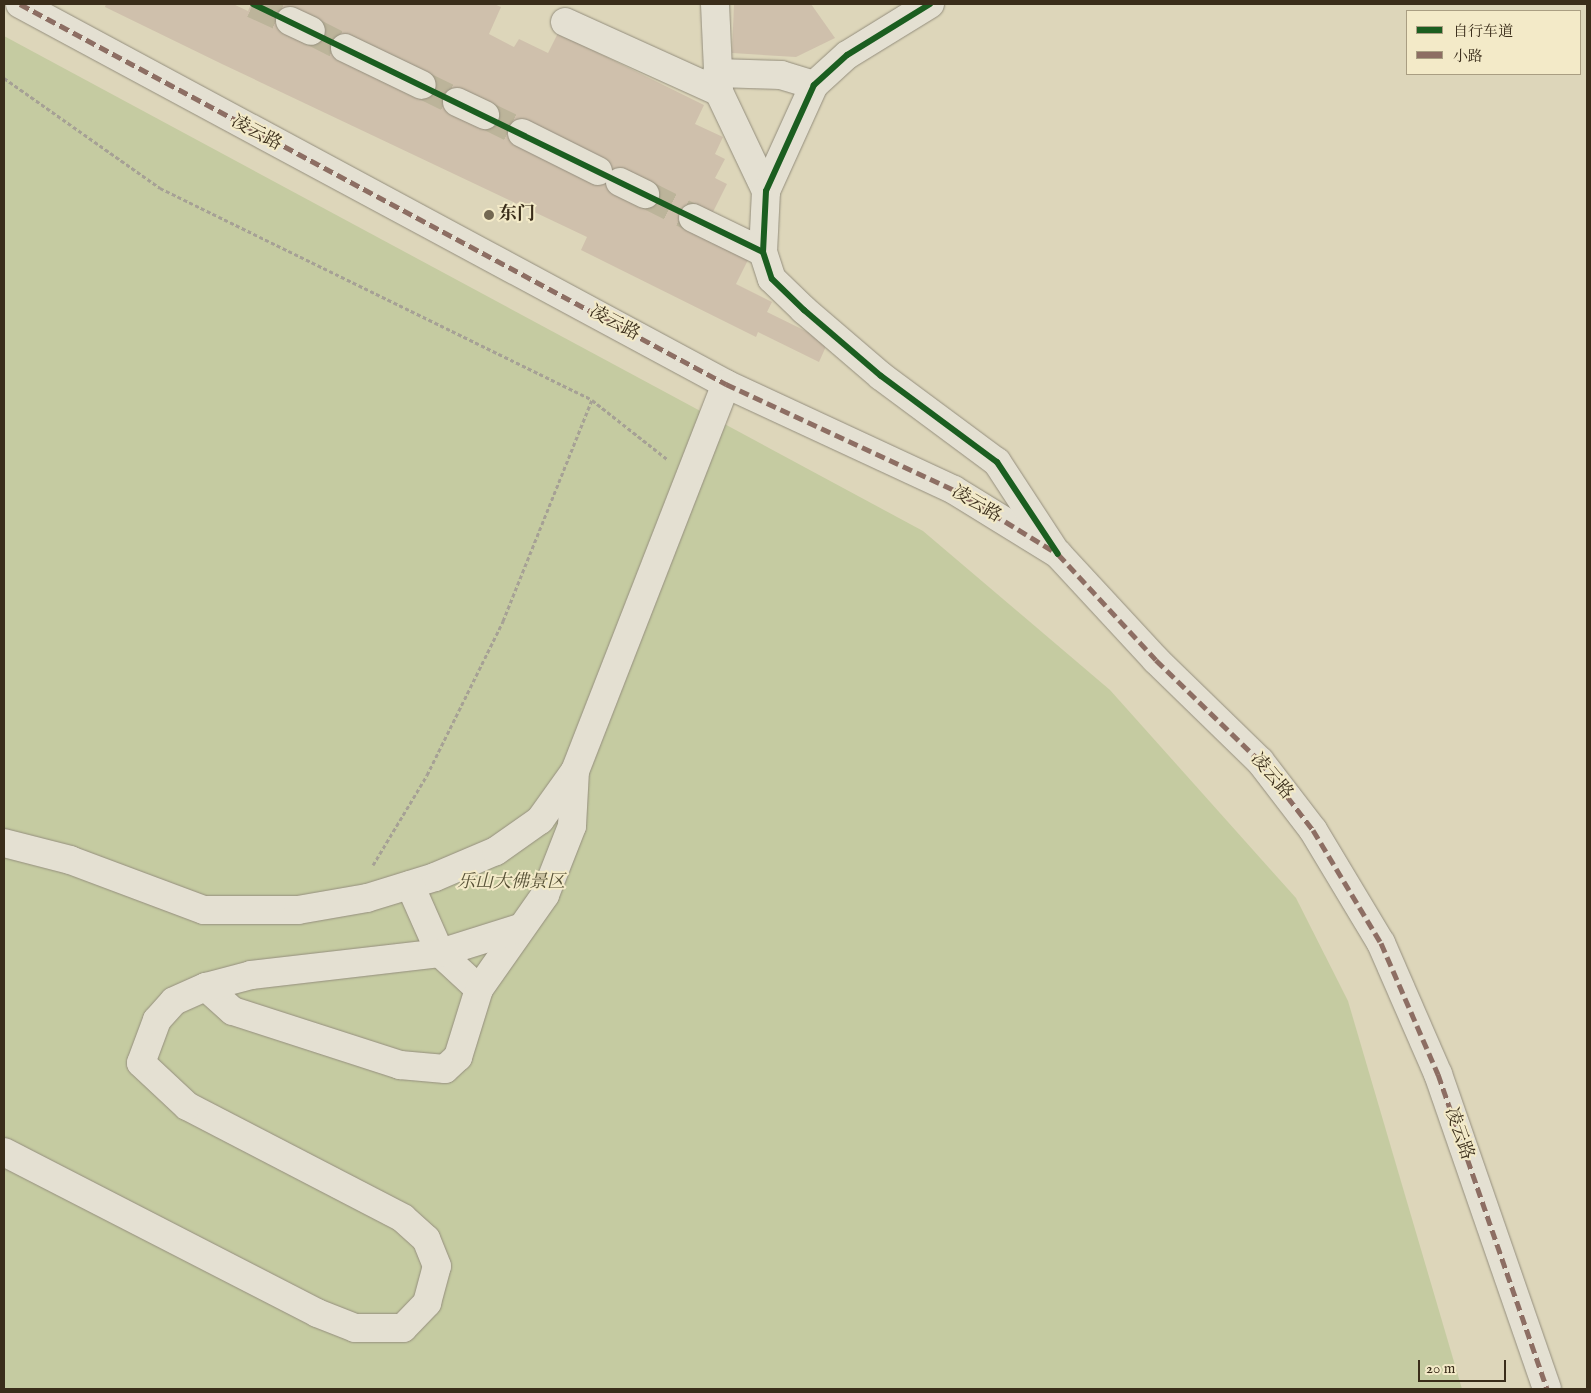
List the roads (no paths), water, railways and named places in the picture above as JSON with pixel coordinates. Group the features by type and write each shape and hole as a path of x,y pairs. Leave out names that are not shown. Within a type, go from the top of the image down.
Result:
{"street":[{"name":"凌云路","path":"20,4 726,384 954,490 1058,554 1156,660 1260,761 1313,830 1381,943 1438,1074 1546,1389"},
{"path":"715,4 718,83 766,192"},
{"path":"930,4 848,55 814,85 766,192 763,252 772,279 804,310 881,376 997,462 1058,554"},
{"path":"565,22 718,83 781,75 814,85"},
{"path":"345,48 422,85"},
{"path":"457,102 485,115"},
{"path":"522,133 645,194"},
{"path":"692,218 763,252"},
{"path":"4,843 70,860 204,910 298,910 353,900 410,884 496,851 540,820 575,771 726,384"},
{"path":"206,988 233,1011 426,1070 445,1070 458,1057 479,989 545,895 572,826 575,771"},
{"path":"410,884 440,952 479,989"},
{"path":"4,1152 317,1313 355,1328 403,1328 427,1303 437,1266 426,1239 403,1218 187,1106 141,1063 157,1020 174,1001 206,988 251,975 440,952 520,928"}],"tunnel":[{"path":"253,4 290,21"},
{"path":"311,31 345,48"},
{"path":"422,85 457,102"},
{"path":"485,115 522,133"},
{"path":"645,194 693,218"}],"place":[{"name":"东门","path":"489,215"}],"park label":[{"name":"乐山大佛景区","path":"511,883"}]}
